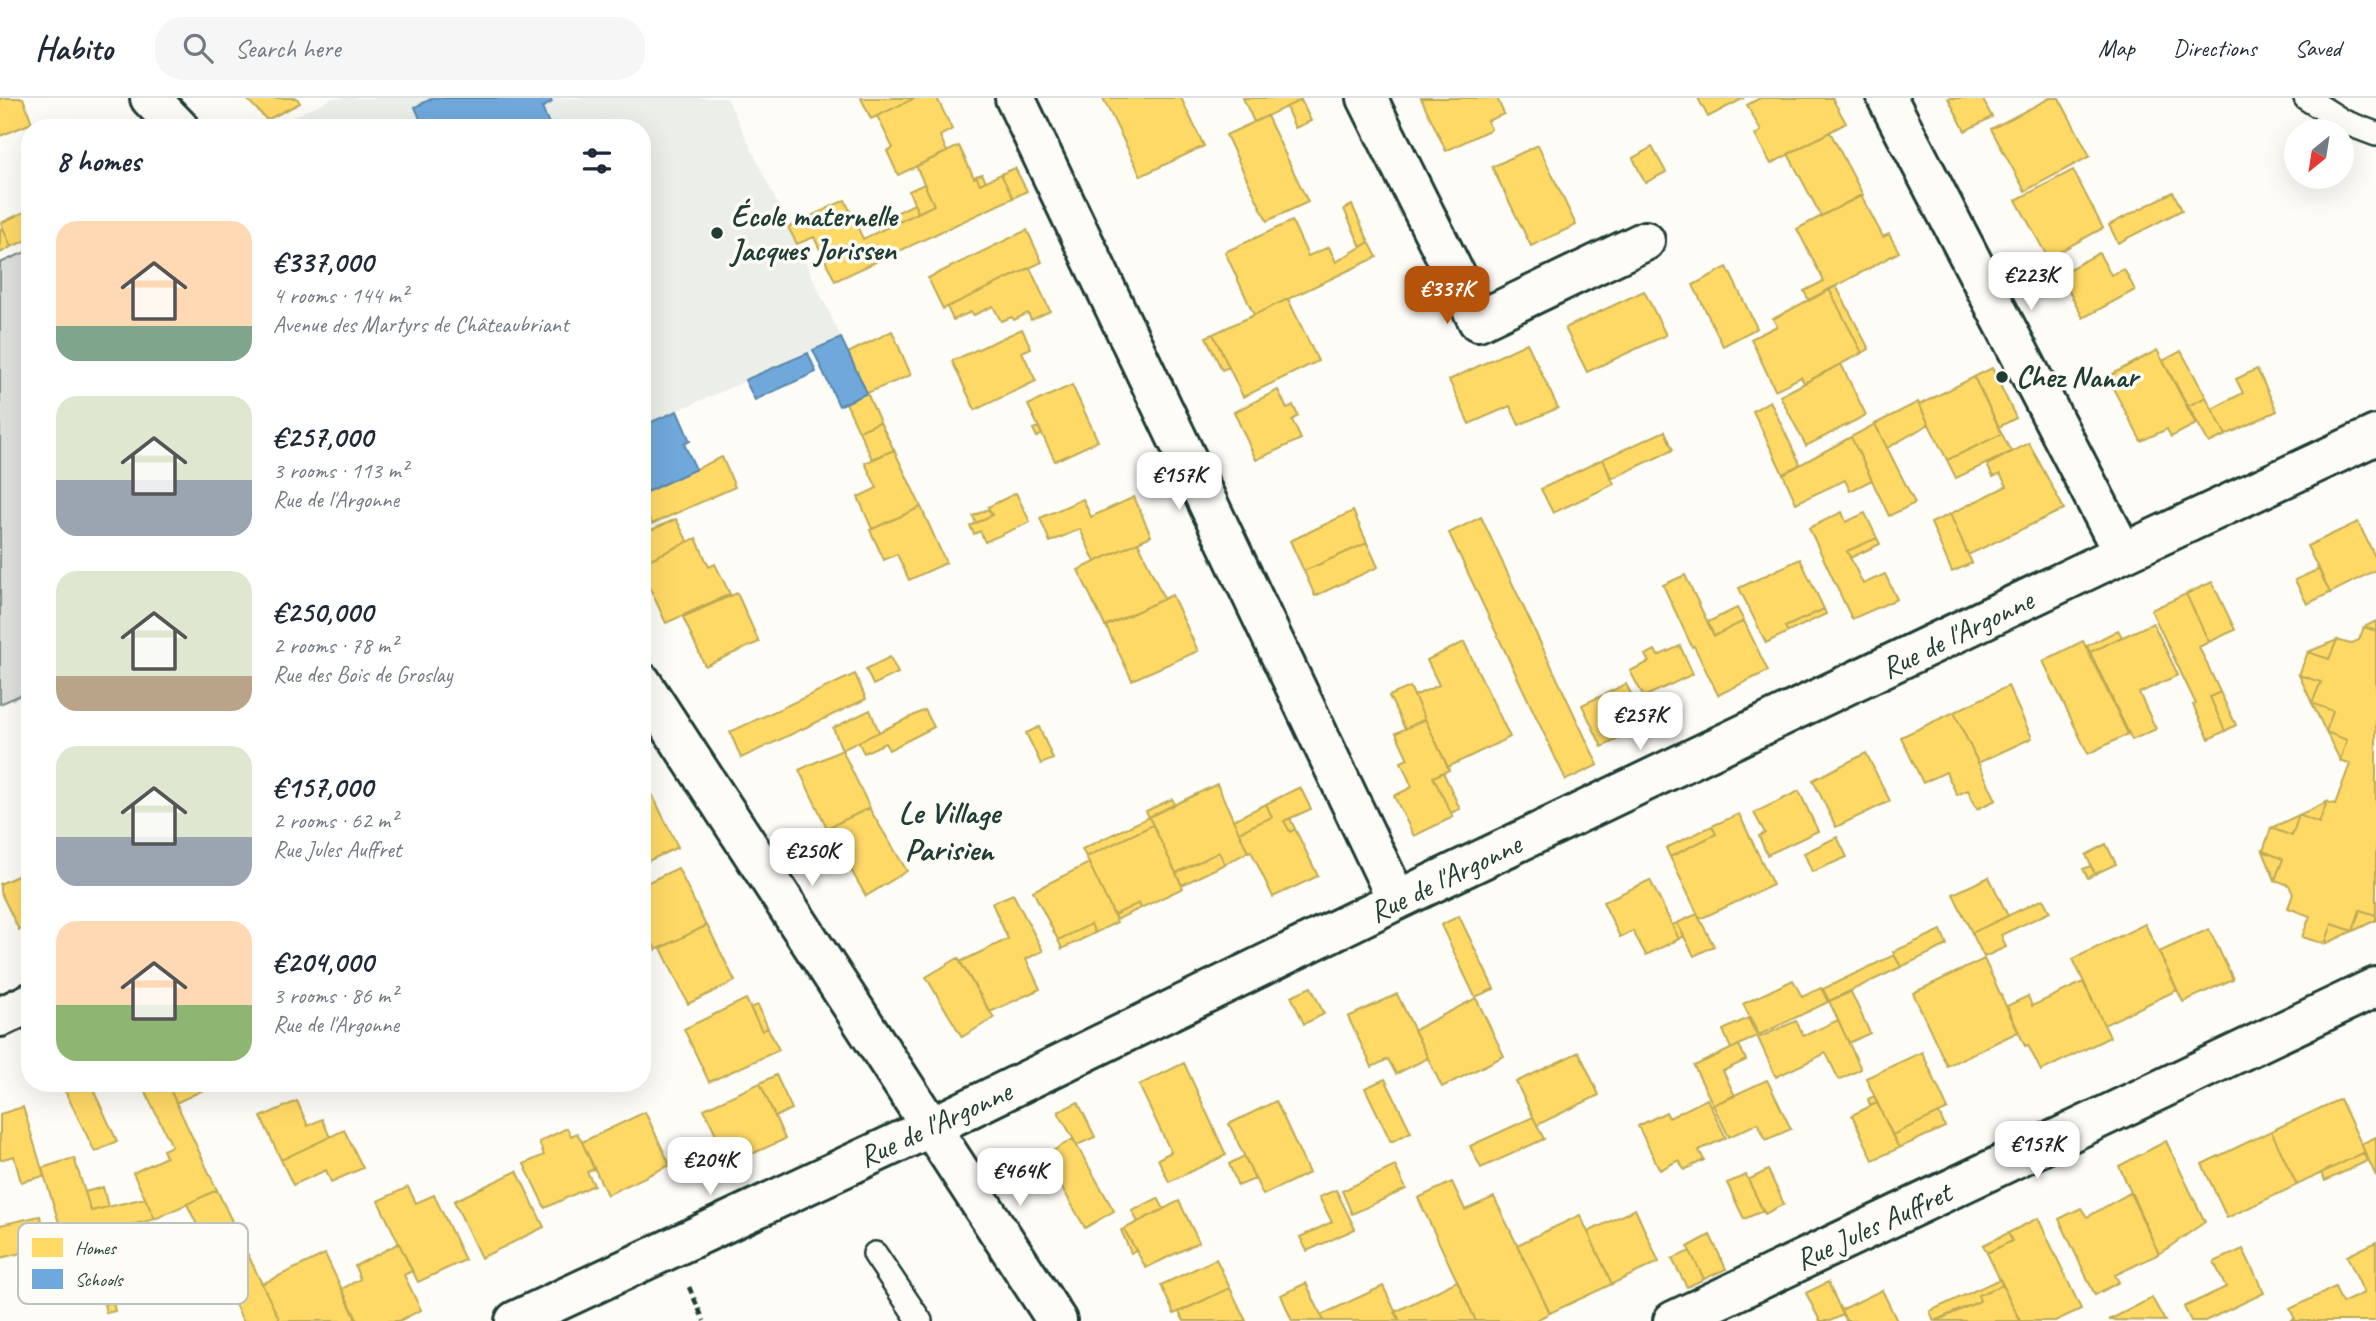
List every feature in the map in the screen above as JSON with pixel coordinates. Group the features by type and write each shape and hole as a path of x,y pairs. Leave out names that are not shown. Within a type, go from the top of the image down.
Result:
{"street":[{"path":"150,98 170,119"},
{"path":"1015,98 1397,901"},
{"path":"1367,98 1478,321 1645,241"},
{"path":"1886,98 2123,553"},
{"name":"Rue de l'Argonne","path":"514,1321 931,1127 2123,553 2376,435"},
{"path":"651,706 1057,1321"},
{"name":"Rue Jules Auffret","path":"1673,1321 2376,986"},
{"path":"0,1017 21,1007"}],"lane":[{"path":"2306,98 2344,122 2376,134"},
{"path":"875,1254 920,1321"}],"path":[{"path":"694,1297 704,1321"}],"shaded area":[{"name":"École maternelle Jacques Jorissen","path":"333,98 727,98 842,339 651,422 651,119 289,119"},
{"path":"21,254 21,695 0,704 0,263"}],"building: Homes":[{"path":"0,98 23,98 31,119 21,119 21,127 0,136"},
{"path":"246,98 297,98 300,103 269,119"},
{"path":"861,98 915,98 871,119"},
{"path":"915,98 937,98 952,129 940,136 947,152 898,175 887,151 893,148 877,116"},
{"path":"1103,98 1181,98 1204,146 1141,176"},
{"path":"1243,98 1300,98 1301,100 1254,122"},
{"path":"1421,98 1497,98 1504,114 1487,121 1491,129 1446,151"},
{"path":"1698,98 1744,98 1708,117"},
{"path":"1760,98 1832,98 1846,123 1771,164 1755,135 1761,131 1747,105"},
{"path":"1948,98 1982,98 1992,117 1965,131"},
{"path":"2050,98 2059,98 2090,156 2025,191 1991,129"},
{"path":"1301,100 1311,121 1295,128 1286,107"},
{"path":"1267,116 1308,202 1267,221 1226,135"},
{"path":"1830,132 1863,195 1821,216 1788,154"},
{"path":"1538,145 1576,225 1531,246 1492,167"},
{"path":"959,146 974,178 976,176 980,184 1001,174 1013,198 835,281 814,237 797,244 788,227 845,200 863,239 934,205 916,166"},
{"path":"1652,147 1666,172 1645,183 1633,158"},
{"path":"1015,168 1027,191 1013,198 1001,174"},
{"path":"2073,170 2103,228 2048,258 2016,200"},
{"path":"982,174 986,181 980,184 976,176"},
{"path":"924,184 934,205 918,213 909,191"},
{"path":"2173,192 2182,210 2118,243 2109,225"},
{"path":"1861,195 1883,237 1889,234 1899,252 1809,301 1804,291 1824,281 1797,229"},
{"path":"914,204 918,213 895,224 890,216"},
{"path":"1352,205 1369,242 1361,247 1344,209"},
{"path":"21,213 21,243 11,247 1,223"},
{"path":"1292,221 1308,256 1329,247 1336,262 1369,242 1377,257 1254,315 1225,252"},
{"path":"3,228 11,247 0,253 0,229"},
{"path":"1027,230 1042,262 943,309 928,278"},
{"path":"2099,253 2111,275 2124,269 2135,290 2083,318 2060,274"},
{"path":"1727,267 1757,328 1723,346 1693,285"},
{"path":"1030,268 1050,311 1031,320 1028,313 1014,320 1012,317 1001,321 993,306 974,315 971,312 953,320 947,307"},
{"path":"1836,286 1869,349 1862,353 1829,289"},
{"path":"1829,289 1862,353 1804,383 1801,377 1775,390 1751,339 1777,326 1773,319"},
{"path":"1644,291 1666,335 1587,372 1565,328"},
{"path":"1288,299 1318,361 1243,397 1213,334"},
{"path":"1022,329 1031,348 1022,352 1036,381 975,410 952,361"},
{"path":"892,331 911,375 867,393 848,353"},
{"path":"1213,334 1229,367 1222,370 1206,337"},
{"path":"1527,343 1558,408 1519,425 1510,406 1469,424 1449,380"},
{"path":"2157,350 2196,424 2171,437 2167,429 2141,441 2107,377"},
{"path":"2181,351 2206,397 2188,406 2163,361"},
{"path":"1841,364 1866,415 1806,446 1780,396"},
{"path":"1992,368 2016,418 1999,427 1974,377"},
{"path":"2257,369 2277,411 2226,435 2212,409 2243,393 2236,379"},
{"path":"1974,377 2002,434 1947,460 1919,405"},
{"path":"1072,385 1098,441 1055,461 1028,405"},
{"path":"1278,390 1287,409 1293,405 1298,416 1292,420 1301,439 1256,460 1234,412"},
{"path":"867,393 880,422 859,431 846,403"},
{"path":"2206,397 2226,435 2209,443 2188,406"},
{"path":"1770,401 1800,464 1783,474 1753,411"},
{"path":"1918,402 1929,424 1887,448 1875,424"},
{"path":"880,422 894,450 872,459 859,431"},
{"path":"1875,424 1915,503 1889,516 1851,437"},
{"path":"1038,427 1042,434 1037,437 1033,429"},
{"path":"1665,431 1673,450 1611,479 1603,459"},
{"path":"2002,434 2011,452 1956,478 1947,460"},
{"path":"1851,437 1872,480 1850,491 1845,480 1796,503 1783,474"},
{"path":"2029,443 2064,509 1968,555 1950,514 2007,486 2000,474 1993,477 1987,465"},
{"path":"894,450 921,507 872,529 858,497 877,488 865,463"},
{"path":"722,457 735,487 652,524 651,490"},
{"path":"1603,459 1614,484 1553,513 1541,489"},
{"path":"1016,493 1030,522 985,542 980,531 974,534 970,526 992,515 988,507"},
{"path":"1134,497 1151,536 1095,562 1080,529 1050,542 1040,518 1083,499 1091,517"},
{"path":"921,507 946,563 909,580 897,554 884,560 870,530"},
{"path":"988,509 992,515 976,523 973,516"},
{"path":"1353,511 1367,543 1304,571 1290,541"},
{"path":"1842,512 1846,522 1865,513 1877,538 1847,551 1863,584 1885,574 1897,599 1852,619 1809,528"},
{"path":"1950,514 1972,563 1952,572 1931,523"},
{"path":"1481,517 1598,765 1566,780 1449,533"},
{"path":"676,519 688,542 651,559 651,530"},
{"path":"2358,522 2376,559 2376,570 2330,593 2307,546"},
{"path":"696,538 709,567 715,564 730,594 666,623 651,590 651,559"},
{"path":"1877,538 1880,544 1850,558 1847,551"},
{"path":"1138,542 1164,599 1105,626 1078,570"},
{"path":"1367,543 1378,567 1315,596 1304,571"},
{"path":"1800,559 1824,609 1785,627 1788,632 1766,643 1739,588"},
{"path":"2319,569 2330,593 2307,604 2295,580"},
{"path":"1685,575 1714,636 1744,621 1768,671 1718,695 1663,585"},
{"path":"2212,582 2235,630 2209,642 2186,594"},
{"path":"737,593 759,642 705,666 683,617"},
{"path":"2186,594 2209,642 2199,647 2220,692 2210,697 2225,731 2209,739 2193,705 2196,704 2151,610"},
{"path":"1172,595 1198,651 1132,680 1106,626"},
{"path":"1737,608 1744,621 1714,636 1708,622"},
{"path":"1824,609 1826,614 1788,632 1785,627"},
{"path":"2376,621 2376,631 2364,627"},
{"path":"2153,623 2178,675 2139,693 2156,729 2132,740 2090,652"},
{"path":"2364,627 2376,631 2376,915 2360,910 2353,931 2332,924 2325,944 2302,937 2310,916 2288,908 2293,894 2289,885 2275,880 2283,859 2263,851 2271,828 2292,836 2299,815 2319,823 2327,802 2335,804 2350,764 2340,760 2347,740 2326,732 2333,711 2312,703 2321,682 2299,675 2308,652 2329,659 2337,640 2350,644 2359,640"},
{"path":"2118,630 2122,637 2090,652 2087,646"},
{"path":"2337,640 2329,659 2308,652"},
{"path":"2083,641 2128,734 2088,754 2043,661"},
{"path":"1464,642 1510,737 1448,767 1414,696 1439,685 1427,660"},
{"path":"1680,646 1693,674 1644,697 1630,671 1649,662 1645,655 1655,650 1658,656"},
{"path":"890,657 898,673 873,685 866,669"},
{"path":"855,674 866,699 741,758 730,732"},
{"path":"2299,675 2321,682 2312,703"},
{"path":"1626,684 1647,725 1602,747 1582,705"},
{"path":"2008,686 2032,738 1978,763 1954,712"},
{"path":"1410,687 1425,719 1405,729 1389,696"},
{"path":"2220,692 2236,725 2225,731 2210,697"},
{"path":"2312,703 2333,711 2326,732"},
{"path":"870,710 879,732 842,750 833,728"},
{"path":"925,710 934,727 889,750 885,743 864,753 858,742"},
{"path":"1954,712 1996,800 1977,809 1968,790 1957,795 1946,772 1923,783 1901,737"},
{"path":"1425,719 1449,770 1433,777 1453,817 1414,836 1394,796 1412,787 1401,762 1408,759 1396,733"},
{"path":"1039,727 1053,759 1041,764 1026,733"},
{"path":"2326,732 2347,740 2340,760"},
{"path":"842,750 870,808 827,828 799,770"},
{"path":"1866,753 1890,801 1836,827 1813,780"},
{"path":"1443,772 1460,809 1451,813 1433,777"},
{"path":"1217,784 1248,852 1225,864 1219,852 1176,873 1149,817"},
{"path":"1300,787 1311,809 1284,821 1290,832 1295,829 1318,876 1273,897 1239,832 1272,817 1266,804"},
{"path":"1799,791 1818,831 1767,855 1759,836 1765,833 1754,813"},
{"path":"651,792 678,847 651,860"},
{"path":"1172,799 1175,804 1149,817 1146,811"},
{"path":"2327,802 2319,823 2299,815"},
{"path":"1266,804 1272,817 1239,832 1233,820"},
{"path":"869,808 907,871 866,896 827,828"},
{"path":"1739,814 1773,885 1700,919 1670,857 1716,834 1712,826"},
{"path":"2299,815 2292,836 2271,828"},
{"path":"1149,817 1153,825 1086,857 1082,849"},
{"path":"1290,818 1295,829 1290,832 1284,821"},
{"path":"1153,825 1183,888 1141,908 1139,903 1114,915 1086,857"},
{"path":"1712,826 1716,834 1670,857 1666,848"},
{"path":"1837,837 1847,857 1812,872 1804,853"},
{"path":"2106,844 2116,864 2095,874 2086,855"},
{"path":"2263,851 2283,859 2275,880"},
{"path":"1219,852 1225,864 1182,885 1176,873"},
{"path":"1089,863 1117,922 1095,933 1091,924 1058,940 1033,891"},
{"path":"2091,866 2095,874 2088,878 2083,869"},
{"path":"678,868 706,926 656,950 651,940 651,881"},
{"path":"21,874 19,930 0,891 0,884"},
{"path":"1989,877 2008,916 1972,933 1953,894"},
{"path":"1650,880 1679,939 1646,955 1633,931 1620,937 1603,902"},
{"path":"1013,894 1043,951 1026,959 1040,989 990,1012 960,962 1008,939 992,903"},
{"path":"2043,899 2050,912 2001,935 2006,947 1984,957 1972,933"},
{"path":"1139,903 1141,908 1116,920 1114,915"},
{"path":"2360,910 2376,915 2376,920 2353,931"},
{"path":"1697,914 1714,946 1694,956 1677,923"},
{"path":"1459,916 1494,989 1475,997 1441,925"},
{"path":"1677,923 1684,936 1679,939 1672,925"},
{"path":"1091,924 1095,933 1062,949 1058,940"},
{"path":"2145,924 2177,990 2104,1025 2073,959"},
{"path":"2332,924 2353,931 2325,944"},
{"path":"707,925 735,981 688,1004 661,948"},
{"path":"2209,929 2233,979 2183,1002 2159,952"},
{"path":"1941,930 1947,945 1901,967 1893,952"},
{"path":"1894,955 1901,967 1829,1001 1823,989"},
{"path":"958,958 994,1018 962,1037 926,977"},
{"path":"1984,959 2018,1032 1947,1066 1913,993"},
{"path":"1793,980 1802,997 1821,988 1828,1002 1759,1035 1743,1004"},
{"path":"2083,982 2110,1037 2041,1071 2028,1045 2025,1046 2007,1006 2028,996 2032,1006"},
{"path":"1311,987 1324,1014 1304,1024 1291,996"},
{"path":"1851,992 1870,1033 1849,1043 1829,1001"},
{"path":"1397,994 1428,1058 1396,1074 1388,1059 1372,1067 1348,1017"},
{"path":"1476,998 1504,1056 1442,1087 1414,1030"},
{"path":"746,999 762,1031 768,1028 779,1050 709,1082 684,1029"},
{"path":"758,1005 768,1028 762,1031 750,1008"},
{"path":"1748,1018 1757,1036 1731,1049 1723,1030"},
{"path":"1838,1020 1861,1069 1839,1080 1826,1053 1776,1077 1758,1038 1796,1021 1804,1036"},
{"path":"1739,1045 1746,1060 1723,1071 1735,1096 1713,1105 1694,1066"},
{"path":"1579,1052 1599,1095 1537,1125 1516,1082"},
{"path":"1922,1052 1948,1109 1892,1135 1866,1078"},
{"path":"1184,1063 1226,1155 1169,1182 1158,1159 1171,1152 1139,1085"},
{"path":"776,1075 792,1109 775,1117 760,1083"},
{"path":"1385,1079 1411,1132 1391,1142 1365,1088"},
{"path":"1767,1080 1791,1129 1766,1140 1758,1123 1729,1137 1713,1105"},
{"path":"760,1083 785,1139 730,1164 704,1109"},
{"path":"65,1092 94,1092 117,1141 95,1152"},
{"path":"145,1092 171,1092 217,1190 155,1219 133,1173 166,1157 163,1150 172,1146"},
{"path":"171,1092 199,1092 176,1103"},
{"path":"1874,1096 1877,1103 1870,1106 1868,1099"},
{"path":"1707,1099 1726,1138 1699,1150 1704,1160 1684,1170 1679,1160 1660,1170 1638,1126 1666,1112 1669,1118"},
{"path":"2340,1099 2365,1152 2297,1185 2271,1131"},
{"path":"297,1101 308,1126 322,1119 330,1137 281,1160 261,1117"},
{"path":"1276,1101 1309,1173 1263,1195 1229,1124"},
{"path":"1078,1102 1095,1137 1077,1145 1058,1112"},
{"path":"1877,1103 1899,1148 1873,1160 1852,1115"},
{"path":"23,1107 44,1176 21,1182 14,1156 0,1160 0,1114"},
{"path":"645,1112 670,1165 607,1195 582,1142"},
{"path":"1939,1113 1945,1127 1899,1148 1892,1135"},
{"path":"1533,1117 1544,1139 1481,1168 1470,1146"},
{"path":"567,1128 571,1136 577,1133 582,1142 594,1169 587,1172 594,1185 545,1208 524,1164 544,1155 539,1142"},
{"path":"344,1130 363,1168 331,1182 326,1170 293,1185 281,1160"},
{"path":"2271,1131 2297,1185 2227,1218 2202,1164"},
{"path":"2376,1137 2376,1176 2361,1144"},
{"path":"1073,1139 1114,1211 1085,1228 1044,1156"},
{"path":"2166,1141 2205,1222 2159,1254 2119,1166"},
{"path":"2363,1153 2367,1161 2325,1181 2321,1173"},
{"path":"1244,1156 1255,1179 1238,1186 1229,1164"},
{"path":"74,1158 91,1211 145,1198 155,1219 139,1223 59,1223 42,1168"},
{"path":"1395,1166 1406,1189 1352,1214 1342,1191"},
{"path":"1768,1170 1784,1204 1765,1214 1748,1180"},
{"path":"517,1171 544,1227 481,1258 454,1201"},
{"path":"1746,1175 1763,1211 1744,1219 1727,1183"},
{"path":"1452,1182 1465,1210 1494,1197 1550,1313 1534,1321 1476,1321 1418,1198"},
{"path":"103,1187 108,1207 91,1211 85,1192"},
{"path":"408,1187 416,1203 434,1195 465,1260 418,1282 378,1201"},
{"path":"217,1190 233,1223 196,1223 187,1204"},
{"path":"1336,1190 1355,1229 1307,1251 1300,1237 1332,1222 1319,1197"},
{"path":"2130,1193 2159,1254 2115,1275 2119,1282 2095,1295 2059,1219 2081,1208 2087,1217"},
{"path":"1158,1198 1164,1209 1138,1222 1132,1211"},
{"path":"1179,1201 1199,1242 1146,1268 1124,1229"},
{"path":"1635,1209 1659,1262 1612,1284 1588,1232"},
{"path":"1580,1215 1612,1284 1550,1313 1517,1245"},
{"path":"40,1216 42,1223 18,1223 18,1254 0,1258 0,1225"},
{"path":"2038,1218 2081,1309 2055,1321 2020,1321 1987,1253 2012,1241 2008,1233"},
{"path":"1124,1229 1136,1251 1131,1253 1121,1230"},
{"path":"2008,1233 2012,1241 1987,1253 1983,1245"},
{"path":"1710,1235 1726,1269 1704,1279 1688,1247"},
{"path":"2376,1242 2376,1321 2290,1321 2295,1319 2290,1309 2335,1287 2342,1303 2364,1293 2347,1256"},
{"path":"399,1243 412,1271 404,1275 421,1310 399,1321 358,1321 342,1289 360,1279 355,1266"},
{"path":"2243,1249 2264,1293 2205,1321 2191,1321 2184,1307 2226,1287 2214,1262"},
{"path":"1690,1251 1704,1279 1687,1287 1672,1259"},
{"path":"248,1254 280,1321 243,1321 235,1304 248,1304"},
{"path":"325,1254 356,1319 280,1321 262,1284"},
{"path":"1216,1259 1230,1288 1174,1314 1161,1285"},
{"path":"2000,1279 2003,1285 1978,1295 1980,1301 1934,1321 1930,1311"},
{"path":"1457,1281 1476,1321 1400,1321 1395,1312"},
{"path":"1828,1282 1843,1315 1830,1321 1820,1321 1806,1293"},
{"path":"1306,1283 1324,1321 1292,1321 1281,1295"},
{"path":"2003,1285 2020,1321 1936,1321 1980,1301 1978,1295"},
{"path":"1383,1286 1400,1321 1324,1321 1321,1315"},
{"path":"1230,1288 1246,1321 1184,1321 1179,1312"},
{"path":"1882,1290 1897,1321 1846,1321 1841,1310"},
{"path":"2152,1298 2165,1321 2109,1320"},
{"path":"104,1304 113,1304 115,1311 106,1313"}],"building: Schools":[{"path":"433,98 550,98 552,102 542,108 547,119 420,119 415,107"},
{"path":"841,338 867,393 839,406 813,350"},
{"path":"808,353 816,372 755,400 745,380"},
{"path":"677,411 690,441 684,444 696,469 651,490 651,422"}],"place":[{"name":"École maternelle Jacques Jorissen","path":"717,233"},
{"name":"Chez Nanar","path":"2002,377"}],"district":[{"name":"Le Village Parisien","path":"949,830"}]}
